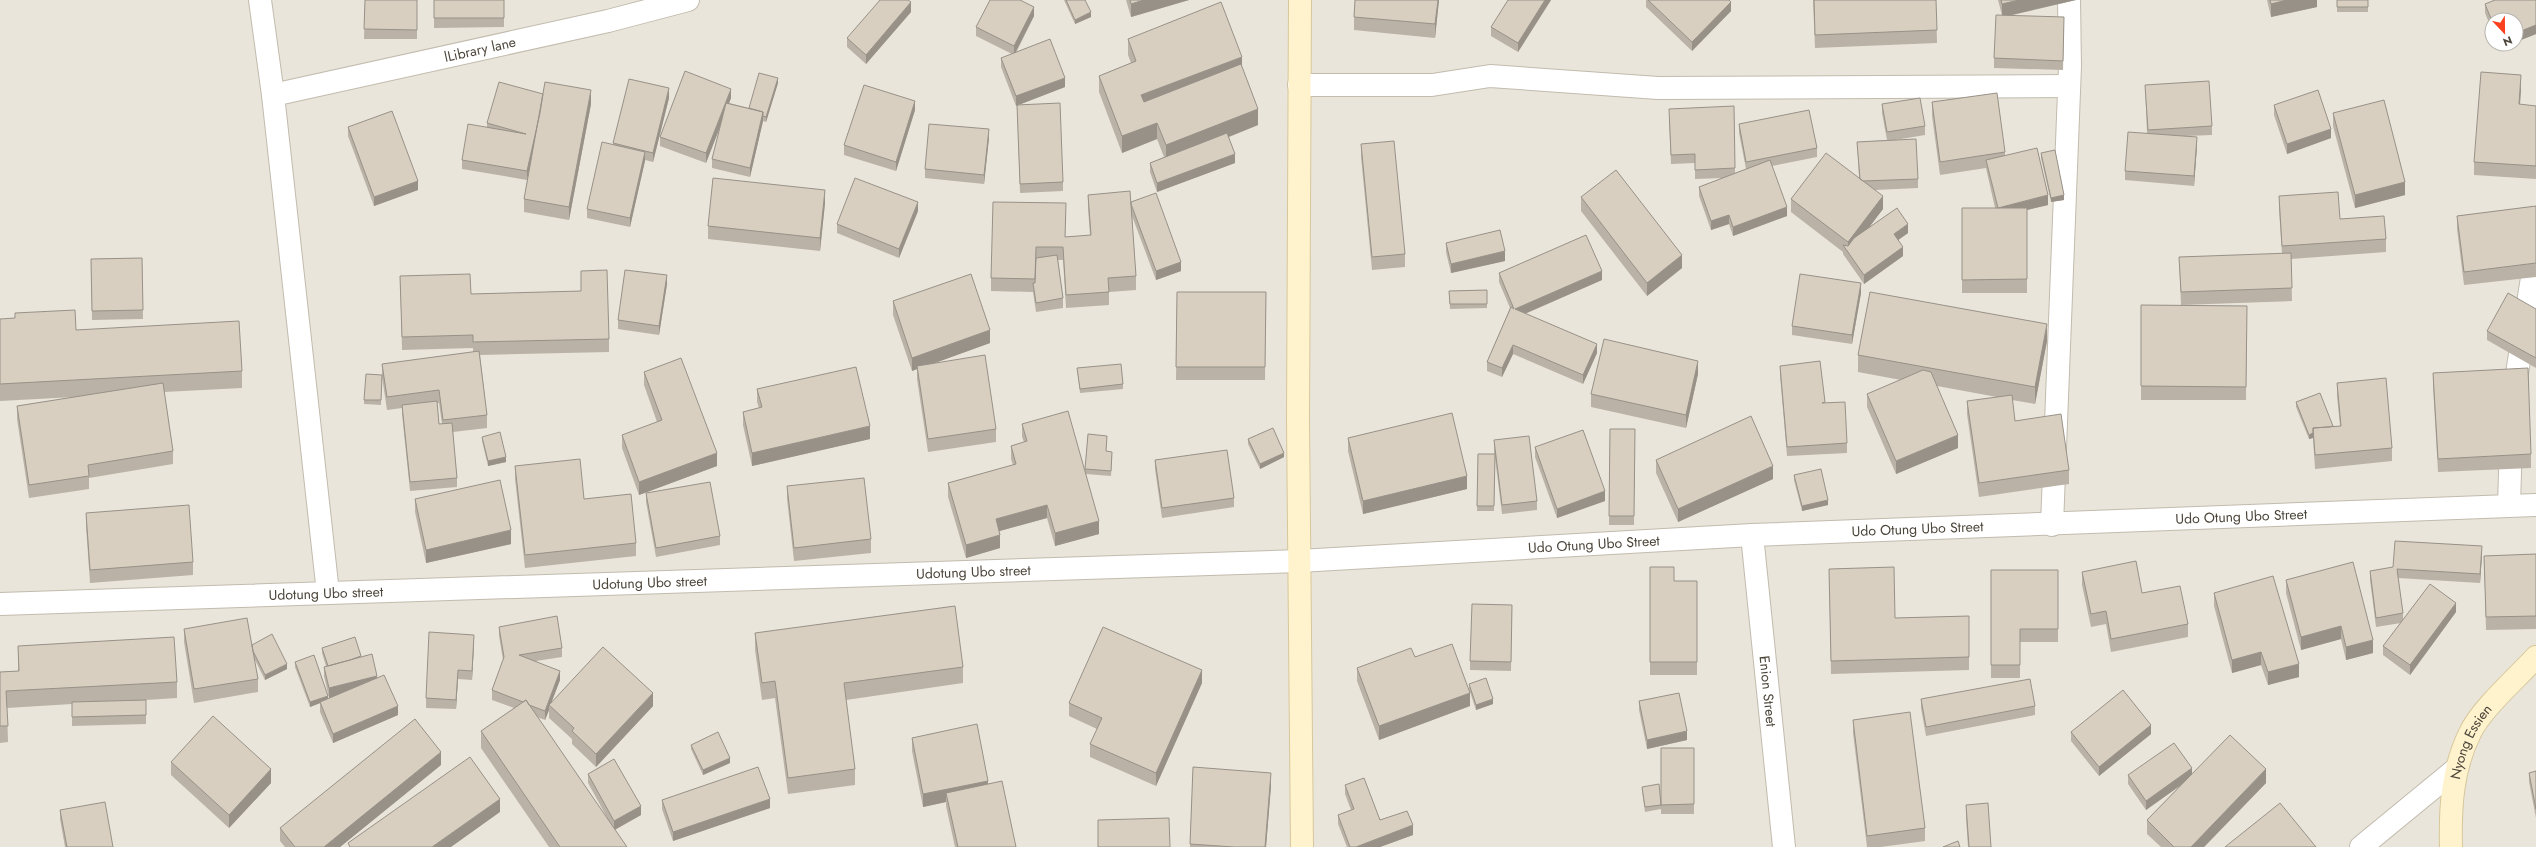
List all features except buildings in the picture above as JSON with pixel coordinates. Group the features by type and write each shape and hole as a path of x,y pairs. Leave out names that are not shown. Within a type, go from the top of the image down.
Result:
{"street":[{"path":"260,0 273,95 328,593"},
{"name":"lLibrary lane","path":"273,95 608,21 688,0"},
{"path":"1300,0 1299,561 1302,847"},
{"path":"2052,525 2069,86 2069,0"},
{"path":"1299,85 1432,85 1490,76 1658,88 2069,86"},
{"path":"2509,506 2513,392 2536,252"},
{"name":"Udo Otung Ubo Street","path":"1299,561 1752,535 2052,525 2536,505"},
{"name":"Enion Street","path":"1752,535 1784,847"},
{"name":"Udotung Ubo street","path":"0,604 1299,561"},
{"name":"Nyong Essien","path":"2451,847 2450,809 2456,769 2470,733 2536,657"},
{"path":"2361,847 2456,769"}],"shaded area":[{"path":"0,0 2536,0 2536,847 0,847"}]}
